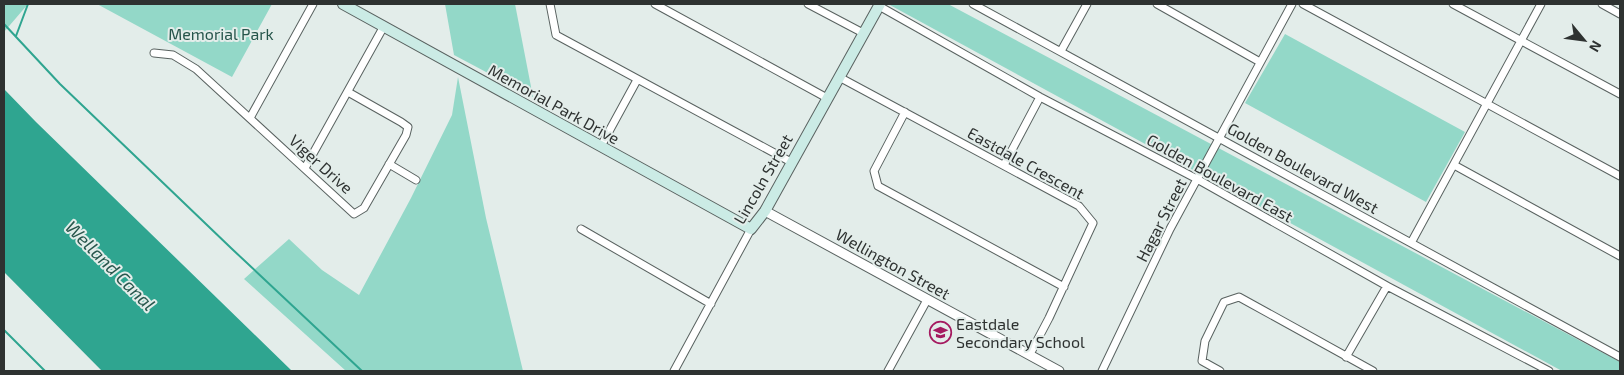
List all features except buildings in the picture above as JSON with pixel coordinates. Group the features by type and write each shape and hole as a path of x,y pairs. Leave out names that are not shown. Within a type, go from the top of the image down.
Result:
{"main road":[{"name":"Memorial Park Drive","path":"343,4 751,229"},
{"name":"Lincoln Street","path":"751,229 765,211 879,5"}],"street":[{"path":"250,118 313,4"},
{"path":"550,4 556,35 791,162"},
{"path":"655,4 668,7 827,98"},
{"path":"808,4 863,34"},
{"name":"Golden Boulevard West","path":"973,4 1620,357"},
{"path":"1061,51 1087,4"},
{"path":"1157,4 1260,62"},
{"name":"Hagar Street","path":"1102,371 1170,229 1292,4"},
{"path":"1303,4 1620,176"},
{"path":"1453,4 1620,94"},
{"path":"1411,243 1542,4"},
{"path":"1602,4 1620,14"},
{"name":"Golden Boulevard East","path":"879,5 1040,97 1197,179 1387,286 1550,371"},
{"path":"305,168 384,26"},
{"name":"Viger Drive","path":"154,53 173,55 190,64 354,214 364,208 406,135 408,127 348,92"},
{"name":"Eastdale Crescent","path":"839,77 1079,206 1093,223 1064,287 1030,354"},
{"path":"601,146 637,80"},
{"path":"1004,165 1040,97"},
{"path":"905,112 874,171 878,186 1064,287"},
{"path":"389,164 416,180"},
{"path":"1454,165 1620,256"},
{"name":"Wellington Street","path":"765,211 1059,371"},
{"path":"580,229 711,304"},
{"name":"Lincoln Street","path":"674,371 751,229"},
{"path":"1346,357 1387,286"},
{"path":"1220,371 1202,361 1205,341 1224,302 1239,297 1373,371"},
{"path":"888,371 927,300"}],"green space":[{"path":"4,4 28,4 4,32"},
{"name":"Memorial Park","path":"97,4 272,4 232,77"},
{"path":"445,4 515,4 533,97 454,55"},
{"path":"888,4 948,4 1620,362 1620,371 1562,371"},
{"path":"1285,34 1465,132 1426,202 1245,103"},
{"path":"458,77 486,218 523,371 346,371 244,279 289,239 322,270 359,295 411,198 452,115"}],"water":[{"name":"Welland Canal","path":"4,89 292,371 102,371 4,272"}],"waterway":[{"path":"16,36 28,4"},
{"path":"4,24 60,84 362,371"},
{"path":"4,330 45,371"}],"place":[{"name":"Eastdale Secondary School","path":"940,333"}]}
